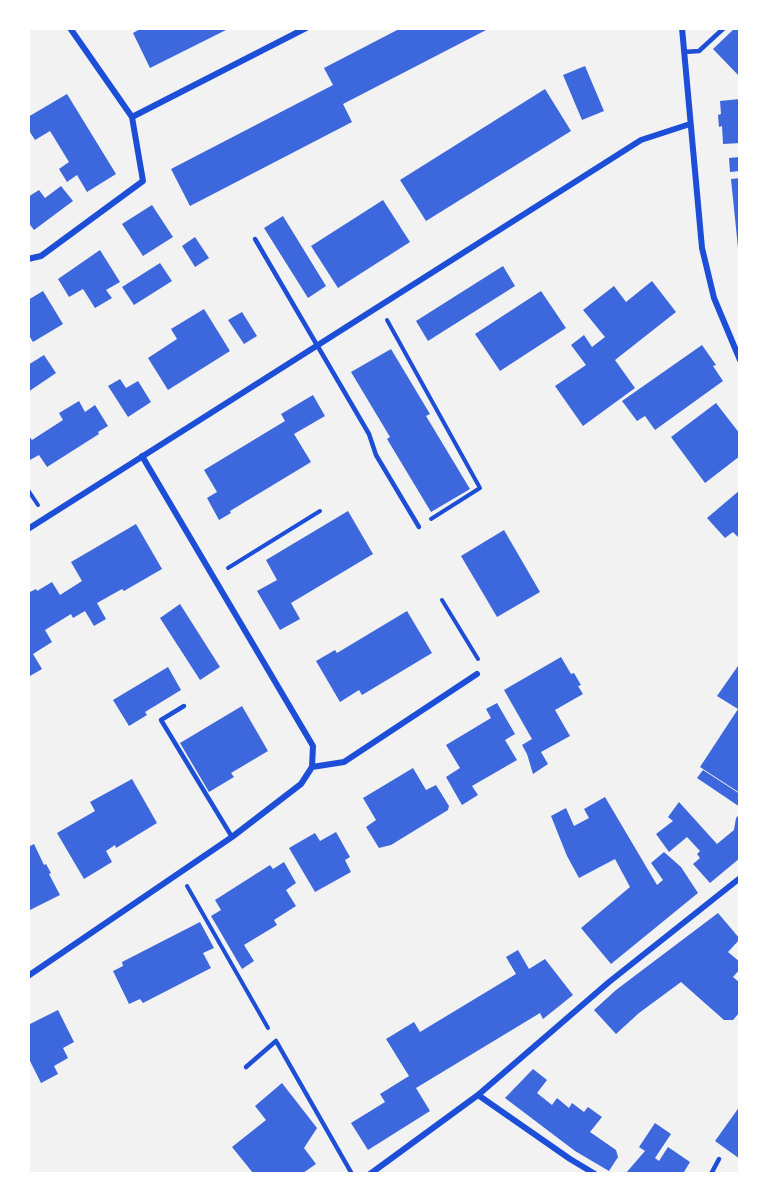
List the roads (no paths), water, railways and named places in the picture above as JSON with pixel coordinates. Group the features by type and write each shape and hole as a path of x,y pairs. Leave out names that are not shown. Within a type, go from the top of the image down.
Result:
{"street":[{"path":"28,259 41,256 143,181 132,117 70,28"},
{"path":"132,117 306,28"},
{"path":"682,28 702,248 714,298 740,360"},
{"path":"28,529 641,140 690,124"},
{"path":"28,976 232,837 301,784 312,767 313,746 141,456"},
{"path":"312,767 344,762 477,674"},
{"path":"370,1173 478,1095 609,981 740,878"},
{"path":"478,1095 570,1159 595,1173"}],"lane":[{"path":"684,52 699,51 724,28"},
{"path":"255,239 369,434 376,455 419,527"},
{"path":"184,706 161,720 232,837"},
{"path":"246,1067 276,1041 352,1173"},
{"path":"711,1173 719,1159"}]}
